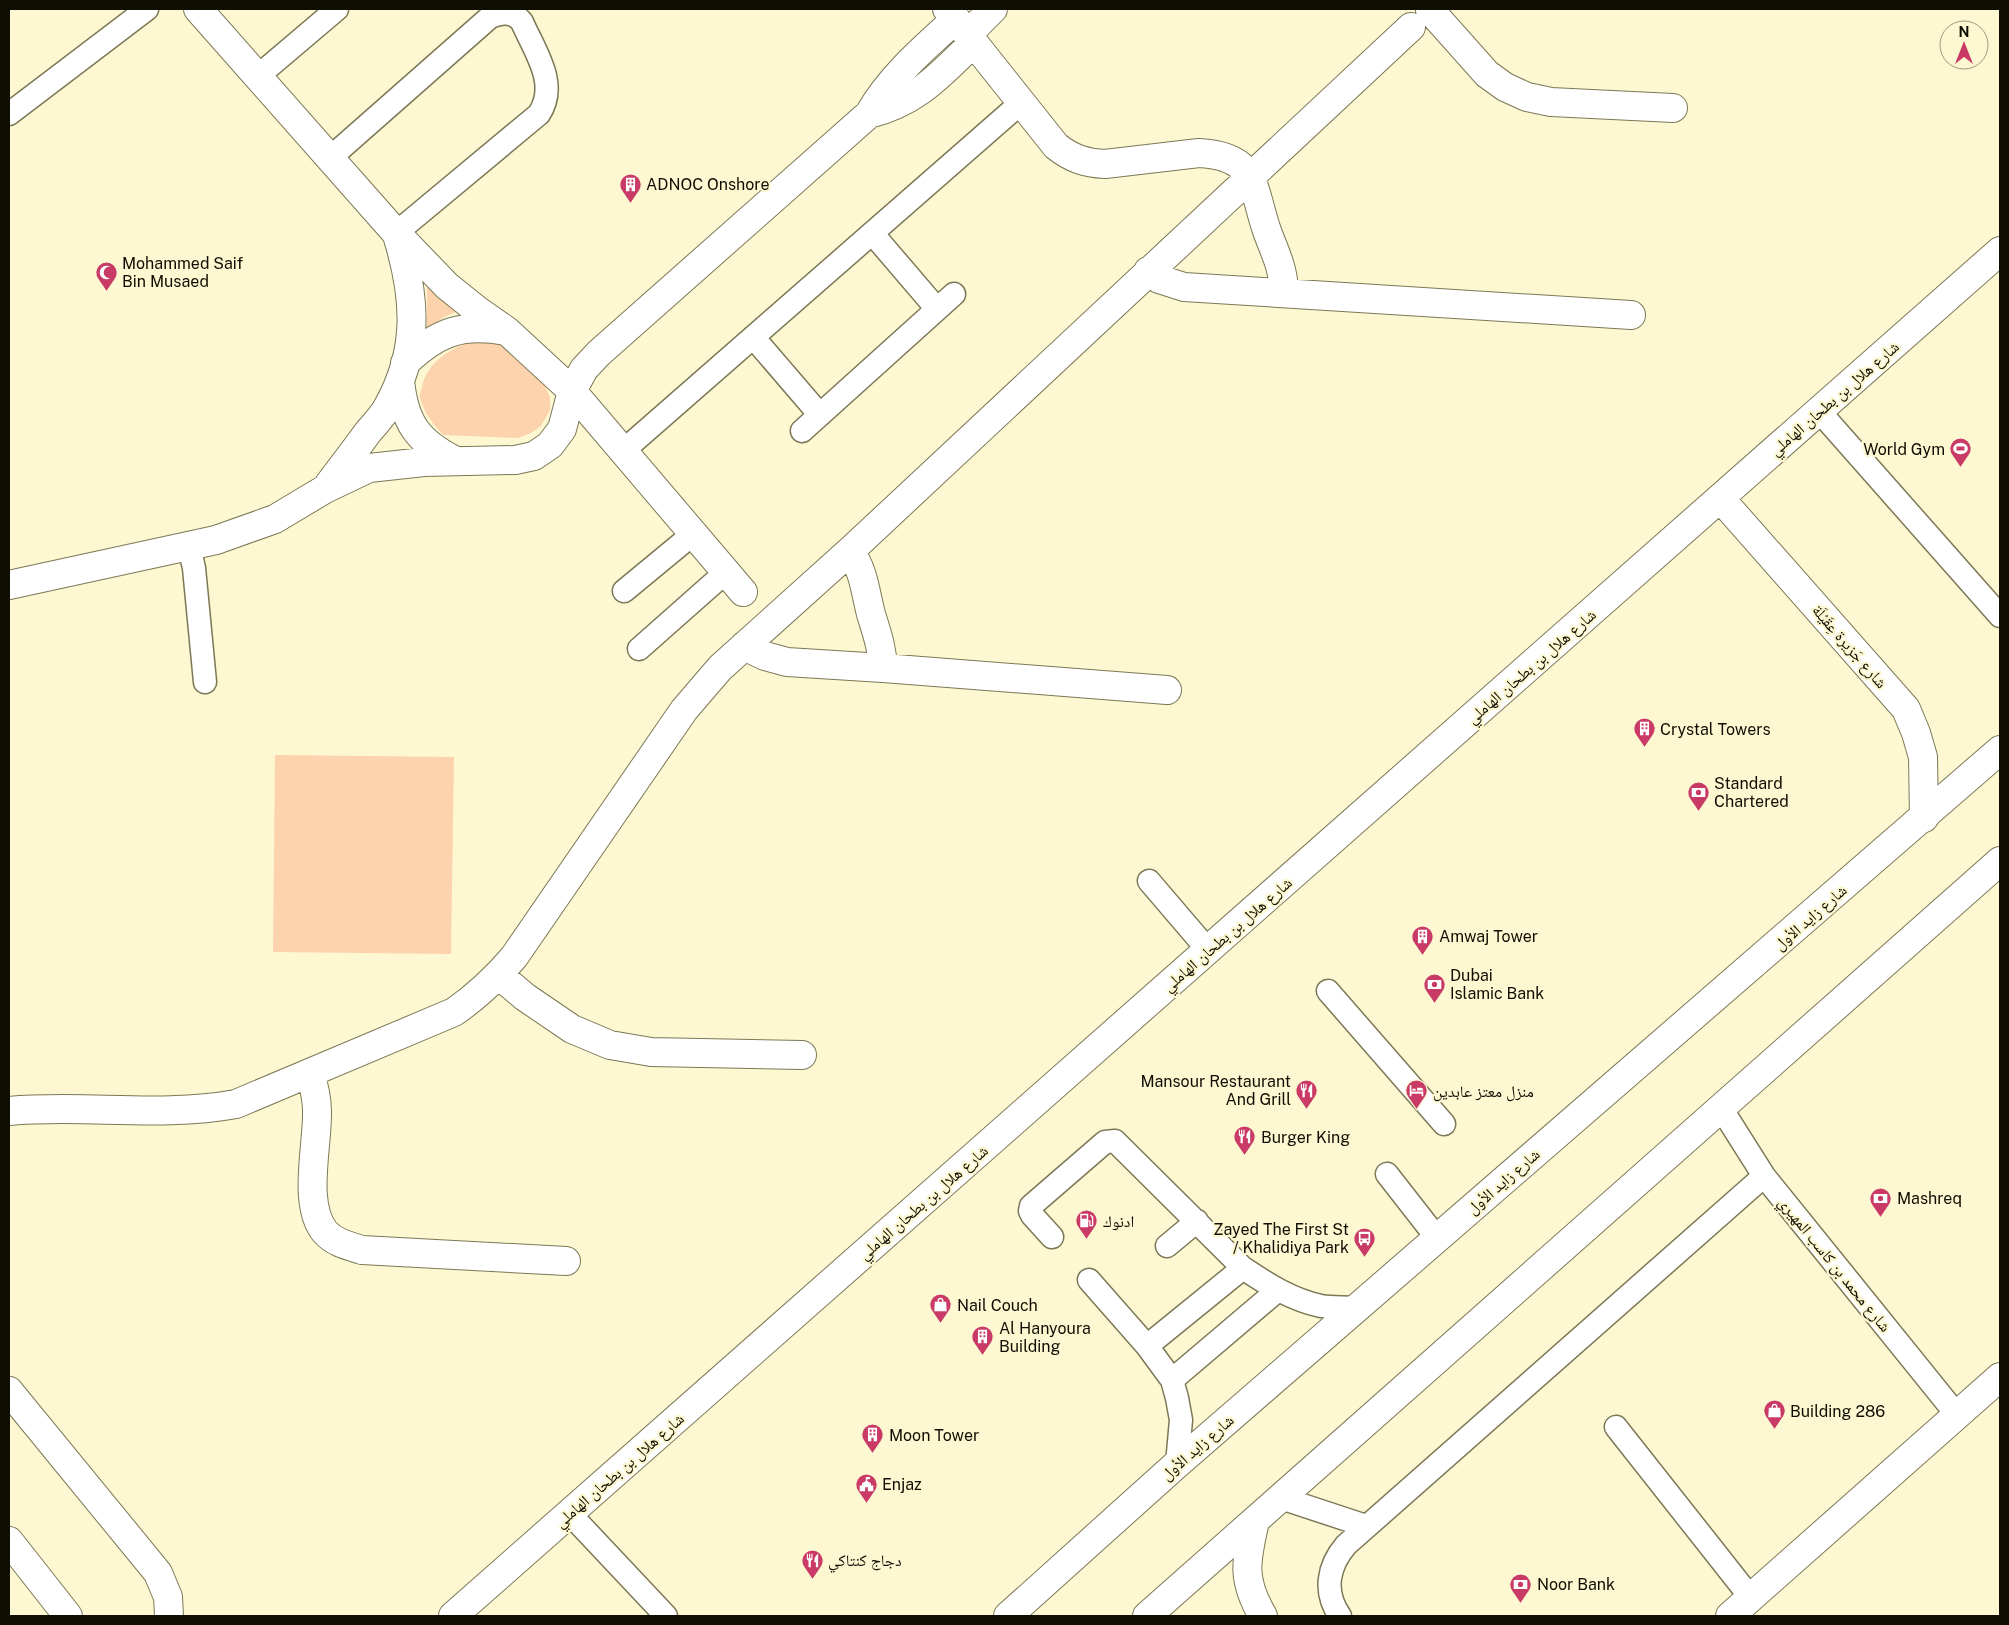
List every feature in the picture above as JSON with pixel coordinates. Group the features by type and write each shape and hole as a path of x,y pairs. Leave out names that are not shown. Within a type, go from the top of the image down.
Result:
{"main road":[{"path":"198,9 396,233 447,286 507,331 572,391 743,592"},
{"path":"9,585 232,535 275,519 325,489 369,468 396,464 515,460 534,456 550,445 562,429 572,391 584,369 599,353 869,114 880,95 903,67 961,26 993,9"},
{"path":"9,1111 42,1109 178,1111 236,1104 454,1012 485,988 499,975 526,939 684,710 720,668 850,551 1250,177 1417,14 1505,87 1526,96 1551,102 1672,108"},
{"path":"961,26 1056,146 1076,159 1090,163 1106,164 1199,153 1224,156 1235,163 1250,177 1256,189 1264,223 1280,262 1284,278 1284,293"},
{"path":"325,489 386,409 403,372 411,340 413,318 407,268 396,233"},
{"name":"شارع هلال بن بطحان الهاملي","path":"454,1616 2000,251"},
{"path":"1148,271 1159,279 1184,287 1631,316"},
{"path":"456,461 437,452 421,438 409,421 402,401 403,372 422,347 441,336 463,329 485,327 507,331"},
{"name":"شارع جَزيرة عِقَيْلَة","path":"1720,498 1906,709 1923,757 1924,818"},
{"path":"850,551 857,561 866,586 871,614 882,647 883,668"},
{"path":"744,646 765,656 787,662 1167,690"},
{"name":"شارع زايد الأول","path":"1008,1616 1177,1464 1924,818 2000,750"},
{"path":"1147,1616 2000,861"},
{"path":"499,975 525,998 572,1029 610,1045 651,1052 802,1055"},
{"path":"310,1074 314,1084 317,1111 313,1194 315,1212 325,1232 342,1245 362,1250 566,1261"},
{"path":"1730,1616 2000,1377"},
{"path":"9,1391 158,1573 168,1597 169,1616"},
{"path":"1255,1521 1247,1555 1247,1578 1253,1598 1264,1616"},
{"path":"9,1541 68,1616"}],"lane":[{"path":"9,114 147,9"},
{"path":"258,76 337,9"},
{"path":"330,158 490,17 500,13 518,17 546,76 548,86 545,106 539,114 396,233"},
{"path":"623,451 1022,102"},
{"path":"872,233 937,309"},
{"path":"802,431 954,294"},
{"path":"754,337 820,415"},
{"path":"1818,411 2000,616"},
{"path":"624,591 693,534"},
{"path":"189,546 194,568 204,682"},
{"path":"639,649 726,572"},
{"path":"1149,881 1208,950"},
{"path":"1328,991 1444,1124"},
{"name":"شارع محمد بن كاسب المهيري","path":"1721,1108 1764,1176 1957,1416"},
{"path":"1052,1237 1032,1215 1030,1211 1031,1206 1108,1141 1115,1141 1243,1268 1293,1297 1321,1306 1356,1308"},
{"path":"1387,1174 1437,1238"},
{"path":"1340,1616 1331,1597 1329,1583 1331,1569 1337,1556 1346,1545 1764,1176"},
{"path":"1162,1240 1192,1216"},
{"path":"1147,1346 1243,1268"},
{"path":"1102,1285 1172,1380 1181,1420 1177,1464"},
{"path":"1172,1380 1278,1290"},
{"path":"1616,1427 1751,1598"},
{"path":"1281,1498 1366,1526"},
{"path":"570,1514 666,1616"}],"shaded area":[{"path":"427,283 461,310 444,317 427,329"},
{"path":"472,341 497,342 510,351 542,380 550,397 550,410 541,426 531,433 518,438 443,435 436,427 426,413 420,398 425,378 434,364 448,352"},
{"path":"275,755 454,757 451,954 273,952"}],"place":[{"name":"ADNOC Onshore","path":"630,203"},
{"name":"Mohammed Saif Bin Musaed","path":"106,291"},
{"name":"World Gym","path":"1961,468"},
{"name":"Crystal Towers","path":"1644,748"},
{"name":"Standard Chartered","path":"1698,811"},
{"name":"Amwaj Tower","path":"1423,955"},
{"name":"Dubai Islamic Bank","path":"1434,1003"},
{"name":"Mansour Restaurant And Grill","path":"1307,1109"},
{"name":"منزل معتز عابدين","path":"1417,1110"},
{"name":"Burger King","path":"1245,1156"},
{"name":"Mashreq","path":"1881,1217"},
{"name":"ادنوك","path":"1087,1240"},
{"name":"Zayed The First St / Khalidiya Park","path":"1365,1257"},
{"name":"Nail Couch","path":"941,1324"},
{"name":"Al Hanyoura Building","path":"983,1356"},
{"name":"Building 286","path":"1774,1430"},
{"name":"Moon Tower","path":"873,1454"},
{"name":"Enjaz","path":"866,1503"},
{"name":"دجاج كنتاكي","path":"812,1579"},
{"name":"Noor Bank","path":"1521,1603"}]}
